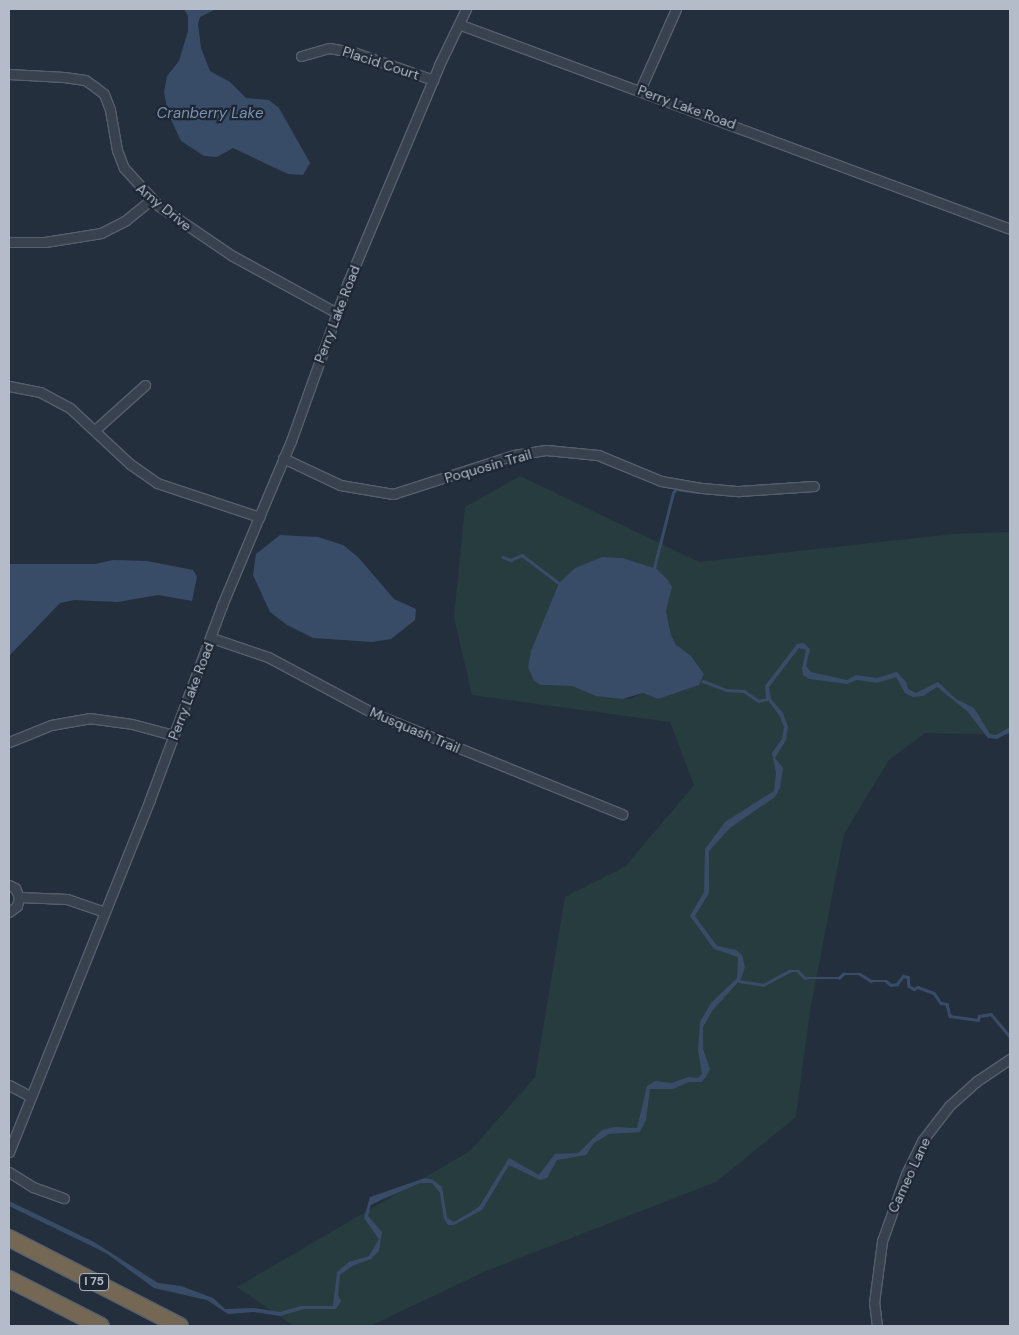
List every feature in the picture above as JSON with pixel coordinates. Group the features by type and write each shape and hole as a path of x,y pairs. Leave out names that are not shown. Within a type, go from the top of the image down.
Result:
{"highway":[{"name":"I 75","path":"9,1238 180,1326"},
{"path":"9,1279 101,1326"}],"street":[{"path":"461,25 466,9"},
{"path":"640,90 676,9"},
{"name":"Perry Lake Road","path":"9,1152 284,458 337,314 433,80 461,25 1010,228"},
{"name":"Placid Court","path":"301,56 329,48 356,53 433,80"},
{"name":"Amy Drive","path":"9,74 85,80 96,87 104,94 110,110 116,150 124,168 152,199 230,255 337,314"},
{"path":"9,242 45,242 101,233 126,220 152,199"},
{"path":"9,386 55,399 96,429 130,464 157,483 260,517"},
{"path":"96,429 145,386"},
{"name":"Poquosin Trail","path":"284,458 340,485 393,494 514,455 546,450 598,454 661,481 702,488 739,491 814,486"},
{"name":"Musquash Trail","path":"212,638 268,657 372,713 622,814"},
{"path":"9,742 51,725 89,718 126,722 173,735"},
{"path":"9,885 15,888 19,897 17,906 9,912"},
{"path":"19,897 67,899 104,912"},
{"name":"Cameo Lane","path":"876,1326 874,1303 882,1241 906,1174 922,1141 950,1106 977,1081 1010,1058"},
{"path":"9,1085 30,1096"},
{"path":"9,1172 32,1187 64,1198"}],"green space":[{"path":"520,476 699,562 954,534 1010,532 1010,735 925,733 889,760 844,834 810,1011 796,1117 716,1182 486,1271 370,1326 294,1326 237,1287 470,1151 535,1077 565,897 625,867 694,785 670,722 472,695 454,617 465,507","holes":["602,557 623,558 657,569 667,579 666,611 671,635 676,645 704,674 698,685 658,699 643,693 630,699 588,692 572,686 541,685 528,667 556,590"]}],"water":[{"name":"Cranberry Lake","path":"184,9 216,9 200,17 198,24 201,48 210,71 230,82 246,98 269,100 279,108 310,163 303,175 288,174 233,148 217,157 204,156 181,141 168,113 164,92 167,76 179,61 188,31 188,16"},
{"path":"280,535 318,537 343,545 358,557 394,599 416,609 415,620 391,639 372,642 313,638 287,625 270,612 253,575 256,554"},
{"path":"602,557 623,558 657,569 667,579 672,587 666,611 671,635 676,645 690,655 704,674 699,685 658,699 643,693 622,699 596,696 572,686 541,685 534,681 528,667 531,651 559,583 575,568"},
{"path":"113,560 147,561 193,570 197,577 192,601 158,595 118,602 74,600 60,603 9,656 9,564 95,564"},
{"path":"804,643 810,649 806,666 811,672 847,680 856,675 877,678 897,672 906,682 908,689 916,693 938,682 956,699 974,708 990,734 996,735 1010,727 1010,732 997,739 988,738 967,711 937,687 923,696 913,697 905,693 896,677 877,683 857,680 847,684 809,679 803,675 802,668 806,650 799,648 769,687 771,699 783,713 788,727 786,740 775,758 783,768 780,788 775,797 730,828 709,851 709,893 695,916 717,946 736,950 742,955 745,967 741,979 712,1011 703,1027 703,1049 710,1069 706,1077 701,1082 689,1082 673,1089 650,1089 646,1120 640,1132 609,1134 594,1143 586,1155 557,1160 547,1178 540,1180 509,1165 482,1210 454,1225 448,1225 444,1219 440,1193 432,1183 420,1183 371,1205 368,1216 382,1232 379,1251 371,1259 352,1266 340,1275 338,1295 341,1301 336,1309 304,1309 280,1316 254,1312 228,1314 207,1300 154,1288 106,1253 9,1206 9,1201 94,1242 158,1283 181,1286 213,1298 225,1309 254,1308 280,1312 301,1306 333,1306 337,1272 349,1262 369,1256 379,1239 364,1218 370,1197 425,1178 433,1180 442,1187 447,1218 454,1222 479,1207 509,1158 539,1175 555,1154 578,1153 602,1130 614,1127 637,1128 647,1086 655,1081 671,1083 689,1077 698,1078 702,1074 698,1050 700,1022 711,1003 737,978 738,957 714,949 690,916 704,892 705,849 725,822 774,791 776,773 772,753 782,739 784,727 779,715 766,698 765,686 797,644"}],"waterway":[{"path":"654,568 673,493 676,489 697,492"},
{"path":"503,557 511,560 522,555 559,583"},
{"path":"703,681 726,690 744,691 759,701 767,699"},
{"path":"739,981 763,985 789,971 798,971 805,978 839,978 843,974 860,974 871,981 886,981 891,985 897,984 903,976 908,977 909,986 914,989 918,987 934,993 941,1003 947,1004 950,1016 978,1020 979,1016 991,1014 1010,1037"}]}
